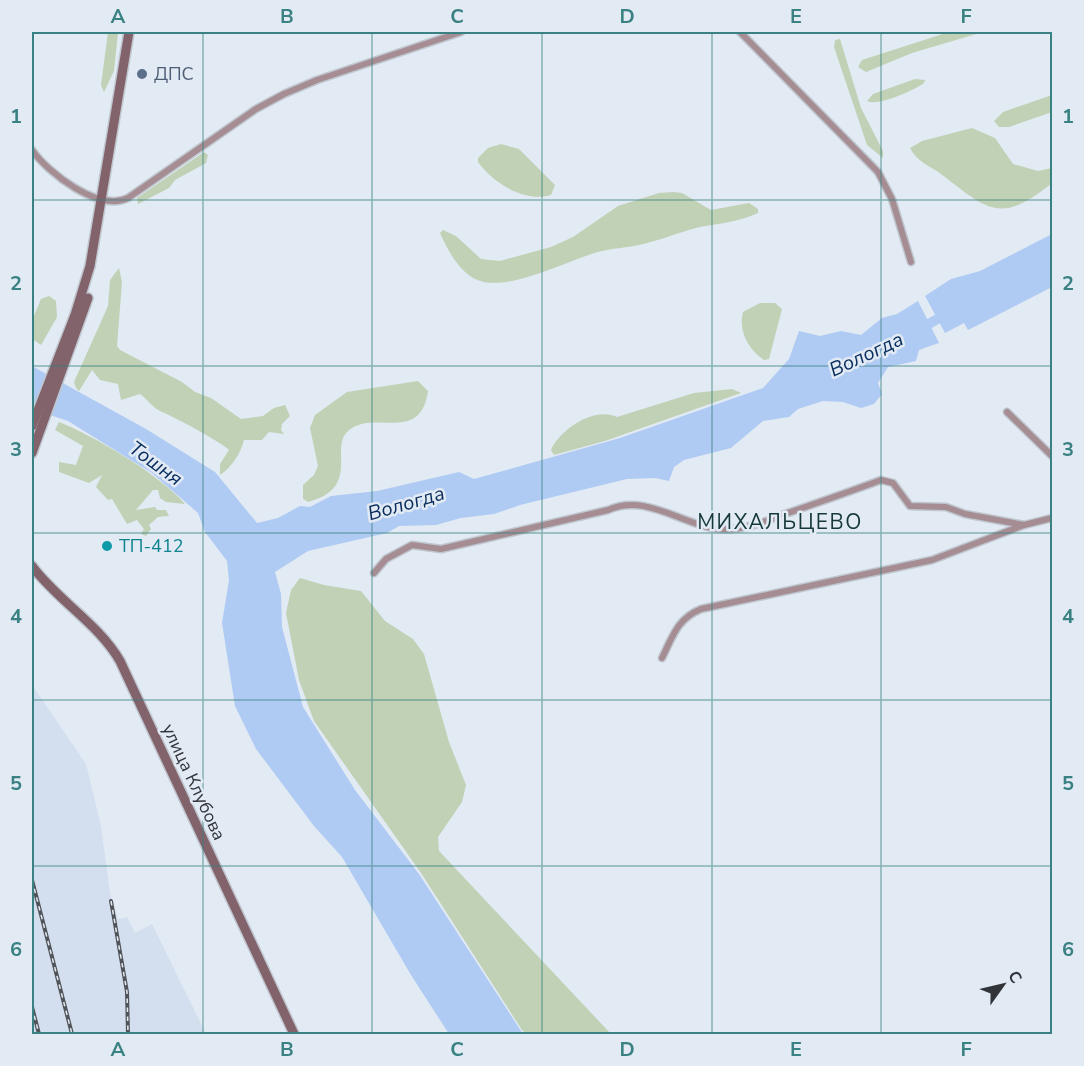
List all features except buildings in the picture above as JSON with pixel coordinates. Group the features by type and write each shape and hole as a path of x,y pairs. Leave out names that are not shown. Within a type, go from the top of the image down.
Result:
{"main road":[{"path":"32,453 35,424 95,272 103,229 103,201 129,32"},
{"name":"улица Клубова","path":"32,566 52,592 102,637 120,661 294,1035"}],"street":[{"path":"32,150 52,170 87,194 103,201 116,203 128,198 256,109 284,94 317,80 461,32"},
{"path":"740,32 878,172 892,199 911,262"},
{"path":"1007,412 1053,456"},
{"path":"374,573 386,559 412,545 441,549 608,510 622,504 668,511 702,525 733,529 881,480 893,483 910,506 946,507 965,514 1024,525"},
{"path":"662,658 678,625 687,615 701,609 932,560 1024,525 1053,518"}],"shaded area":[{"path":"32,685 86,764 101,826 110,893 118,919 127,917 135,933 152,924 206,1034 32,1034"}],"green space":[{"path":"108,32 118,32 114,71 104,92 101,85"},
{"path":"949,32 983,32 912,53 866,72 858,67 862,60"},
{"path":"840,39 861,108 883,151 883,158 867,145 834,47 835,40"},
{"path":"915,79 925,80 919,86 896,97 879,102 867,101 873,94"},
{"path":"1052,95 1052,112 1009,127 999,127 994,121 1003,112"},
{"path":"972,128 995,138 1013,164 1038,171 1052,168 1052,183 1019,204 1006,208 995,208 983,204 920,160 910,148 922,141"},
{"path":"501,144 519,149 555,185 551,195 541,197 520,194 501,184 484,170 478,158 488,148"},
{"path":"204,152 208,155 206,163 175,180 169,188 138,204 137,198"},
{"path":"659,193 682,193 711,210 749,203 758,209 758,213 735,221 696,228 634,246 598,252 526,278 497,283 484,282 469,275 457,263 440,233 443,230 456,236 481,259 500,261 551,247 573,237 618,206"},
{"path":"119,268 122,282 117,346 120,350 182,382 195,392 211,398 241,419 263,416 274,408 285,405 290,416 282,424 281,430 284,434 269,432 262,440 244,440 235,460 220,475 220,464 229,450 197,430 159,411 140,394 121,400 118,384 100,380 92,370 79,391 76,388 74,382 108,306 110,280"},
{"path":"49,296 56,301 57,317 41,345 34,340 32,321 41,299"},
{"path":"760,303 775,303 782,309 769,359 764,360 749,345 742,326 743,312"},
{"path":"418,381 428,391 423,408 415,417 405,422 357,425 347,432 341,448 339,478 334,488 324,496 308,502 303,499 303,485 314,475 318,466 310,428 315,415 347,392"},
{"path":"732,389 741,393 605,441 554,455 551,450 570,427 589,417 608,414 617,417 694,393"},
{"path":"59,422 126,457 174,492 185,504 166,502 160,498 158,490 153,490 136,510 155,507 157,510 166,510 169,516 158,517 149,525 151,529 146,536 141,534 144,529 137,520 127,524 112,499 108,500 96,487 102,475 89,483 59,472 59,462 76,465 83,446 55,430"},
{"path":"300,578 324,585 361,591 385,621 413,639 424,654 449,742 466,785 462,802 438,837 439,851 611,1034 526,1034 522,1030 421,873 314,721 299,680 286,613 291,590"}],"water":[{"path":"1052,234 1052,287 968,330 964,323 945,333 925,296 951,279 980,271"},
{"name":"Тошня","path":"918,301 939,343 919,350 916,361 888,367 878,383 882,394 874,404 861,408 843,402 823,401 798,409 789,417 763,421 731,448 684,460 674,467 669,481 655,478 627,479 520,505 494,514 461,518 436,525 399,526 387,533 308,551 275,572 281,594 282,627 303,707 355,790 419,874 523,1034 449,1034 411,975 342,857 314,826 256,749 235,706 222,623 229,580 227,561 205,532 198,513 152,473 68,421 32,409 32,366 146,429 215,472 257,523 278,518 300,506 310,507 331,496 377,491 459,472 474,479 620,438 763,388 789,359 799,331 820,336 841,331 861,335 882,318 897,314"}],"waterway":[{"name":"Вологда","path":"918,330 948,313"}],"railway":[{"path":"32,880 72,1034"},
{"path":"111,901 127,992 128,1034"},
{"path":"32,1007 39,1034"}],"place":[{"name":"ДПС","path":"142,74"},
{"name":"ТП-412","path":"107,546"}],"district":[{"name":"МИХАЛЬЦЕВО","path":"780,522"}]}
